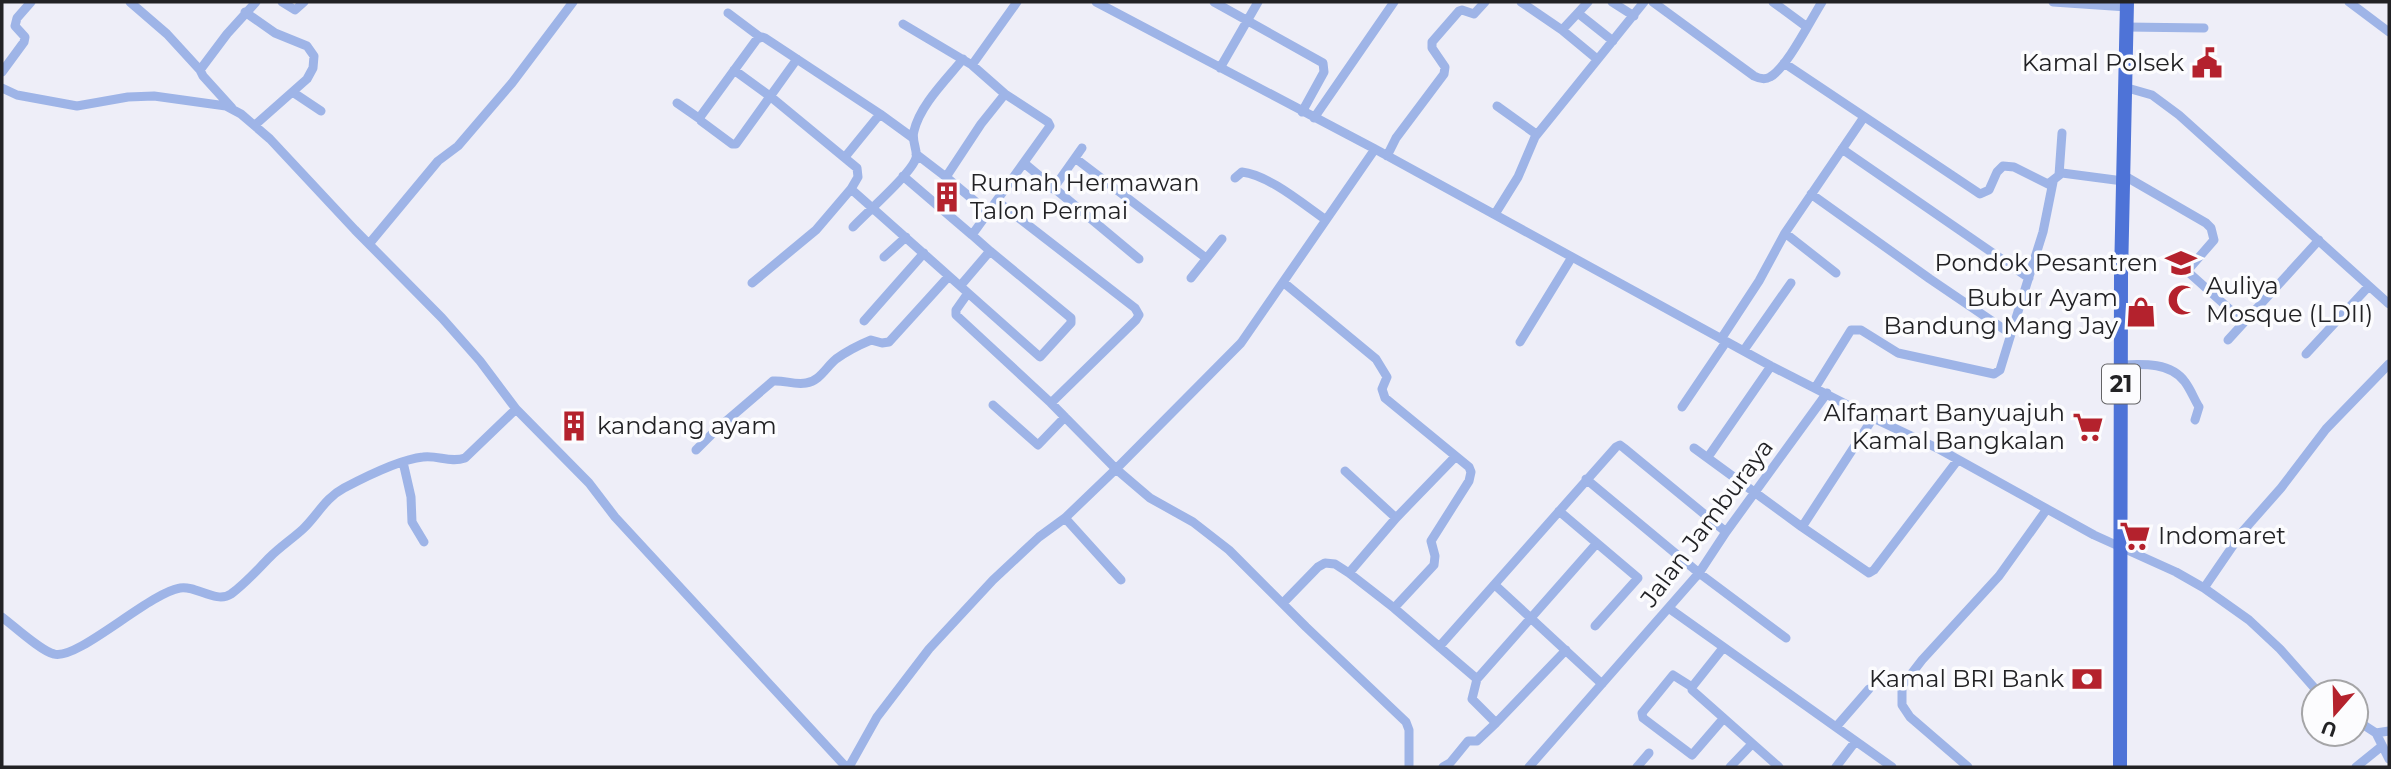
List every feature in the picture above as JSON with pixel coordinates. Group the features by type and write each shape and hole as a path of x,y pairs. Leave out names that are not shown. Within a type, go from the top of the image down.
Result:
{"highway":[{"name":"21","path":"2119,767 2121,365 2127,4"}],"street":[{"path":"2,72 24,42 25,37 15,26 15,21 31,2"},
{"path":"130,2 167,34 232,108 255,125 442,318 480,361 516,409 589,483 615,517 848,767 884,707 929,649 993,580 1039,537 1065,518 1241,343 1375,149"},
{"path":"200,70 245,12 256,2"},
{"path":"282,2 295,10 304,2"},
{"path":"369,244 438,161 458,146 512,83 573,2"},
{"path":"972,65 1017,2"},
{"path":"1096,2 1375,149 1771,366 1939,449 2121,548 2161,564 2204,588 2254,625 2306,678"},
{"path":"1214,2 1323,63 1324,72 1302,112"},
{"path":"1220,68 1258,2"},
{"path":"1314,118 1394,2"},
{"path":"1387,156 1396,138 1444,74 1446,67 1432,48 1432,42 1459,11 1474,14 1485,2"},
{"path":"1521,2 1562,30 1597,59"},
{"path":"1562,30 1588,2"},
{"path":"1612,2 1634,16"},
{"path":"1495,214 1518,177 1536,134 1644,2"},
{"path":"1653,2 1754,76 1762,79 1769,79 1784,63 1822,2"},
{"path":"1773,2 1807,27"},
{"path":"2053,2 2127,4"},
{"path":"2349,2 2389,32"},
{"path":"245,12 275,33 307,46 314,56 313,68 307,79 255,125"},
{"path":"728,13 913,138"},
{"path":"1579,14 1613,41"},
{"path":"903,24 972,65 1005,94 1049,124 1049,128 972,235"},
{"path":"2126,27 2204,28"},
{"path":"700,119 760,37"},
{"path":"677,103 735,144 797,59"},
{"path":"853,227 915,160 915,128 963,60"},
{"path":"1784,63 1980,194 1989,190 1997,172 2003,166 2014,167 2048,184 2062,173 2123,178 2206,223 2214,240 2186,271 2244,322"},
{"path":"734,70 845,156 858,172 851,189 816,230 752,284"},
{"path":"2124,86 2152,95 2179,115 2389,304"},
{"path":"2,88 17,95 77,107 142,96 232,108"},
{"path":"294,93 321,111"},
{"path":"946,177 981,124 1005,94"},
{"path":"1497,106 1536,134"},
{"path":"845,156 880,114"},
{"path":"1682,407 1759,281 1784,233 1864,117"},
{"path":"1815,388 1852,330 1861,330 1898,353 1994,374 2000,370 2043,232 2056,178 2062,134"},
{"path":"1054,189 1082,148"},
{"path":"1842,149 2029,278"},
{"path":"916,155 989,213"},
{"path":"1075,158 1206,258"},
{"path":"1024,163 1139,259"},
{"path":"1234,178 1242,172 1248,173 1280,188 1326,220"},
{"path":"851,189 1040,357 1071,323 1070,318 903,176"},
{"path":"1811,194 2011,334"},
{"path":"998,201 1135,308 1139,315 1051,403"},
{"path":"1784,233 1836,272"},
{"path":"884,257 905,237"},
{"path":"1191,278 1222,239"},
{"path":"2228,340 2319,240"},
{"path":"961,285 990,251"},
{"path":"864,321 924,253"},
{"path":"1520,342 1572,257"},
{"path":"696,450 770,382 810,382 820,376 834,360 862,344 871,340 882,343 889,341 949,276"},
{"path":"1283,282 1376,359 1387,377 1382,389 1385,398 1471,471 1469,481 1431,541 1435,556 1434,565 1394,608"},
{"path":"1744,350 1791,283"},
{"path":"2306,354 2369,286"},
{"path":"968,293 956,310 956,315 1051,403 1116,469 1150,498 1193,522 1229,550 1406,722 1409,730 1409,767"},
{"path":"2204,588 2249,524 2281,488 2326,429 2389,364"},
{"path":"2121,365 2153,365 2173,371 2184,379 2199,407 2194,420"},
{"path":"1708,457 1771,366"},
{"name":"Jalan Jamburaya","path":"1529,767 1699,573 1827,393"},
{"path":"993,405 1038,445 1065,417"},
{"path":"2,617 51,653 66,654 178,588 227,596 304,529 331,496 403,462 427,456 455,461 465,458 516,409"},
{"path":"1802,527 1872,418"},
{"path":"1439,647 1620,445 1726,532"},
{"path":"1694,448 1869,573 1957,461"},
{"path":"1349,573 1455,457"},
{"path":"403,462 411,497 412,522 424,542"},
{"path":"1345,471 1396,519"},
{"path":"1586,480 1699,573 1786,638"},
{"path":"1968,767 1910,717 1902,705 1902,686 1922,660 1999,576 2047,509"},
{"path":"1559,511 1638,578 1595,626"},
{"path":"1065,518 1121,580"},
{"path":"1496,723 1472,699 1477,679 1597,543"},
{"path":"1283,603 1318,568 1325,563 1335,564 1394,608 1477,679"},
{"path":"1495,585 1602,684"},
{"path":"1670,609 1892,767"},
{"path":"1692,687 1723,648"},
{"path":"1443,767 1450,763 1468,741 1477,741 1496,723 1566,650"},
{"path":"1723,719 1692,755 1643,718 1642,713 1673,675 1692,687 1692,691 1779,767"},
{"path":"1836,727 1868,689"},
{"path":"2370,729 2376,733 2389,759"},
{"path":"2376,733 2389,731"},
{"path":"1836,767 1855,742"},
{"path":"1730,767 1752,744"},
{"path":"2356,767 2382,747"},
{"path":"1637,767 1648,753"}],"place":[{"name":"Kamal Polsek","path":"2207,63"},
{"name":"Rumah Hermawan Talon Permai","path":"947,197"},
{"name":"Pondok Pesantren","path":"2181,263"},
{"name":"Auliya Mosque (LDII)","path":"2183,300"},
{"name":"Bubur Ayam Bandung Mang Jay","path":"2141,312"},
{"name":"kandang ayam","path":"574,426"},
{"name":"Alfamart Banyuajuh Kamal Bangkalan","path":"2088,427"},
{"name":"Indomaret","path":"2135,536"},
{"name":"Kamal BRI Bank","path":"2087,679"}]}
